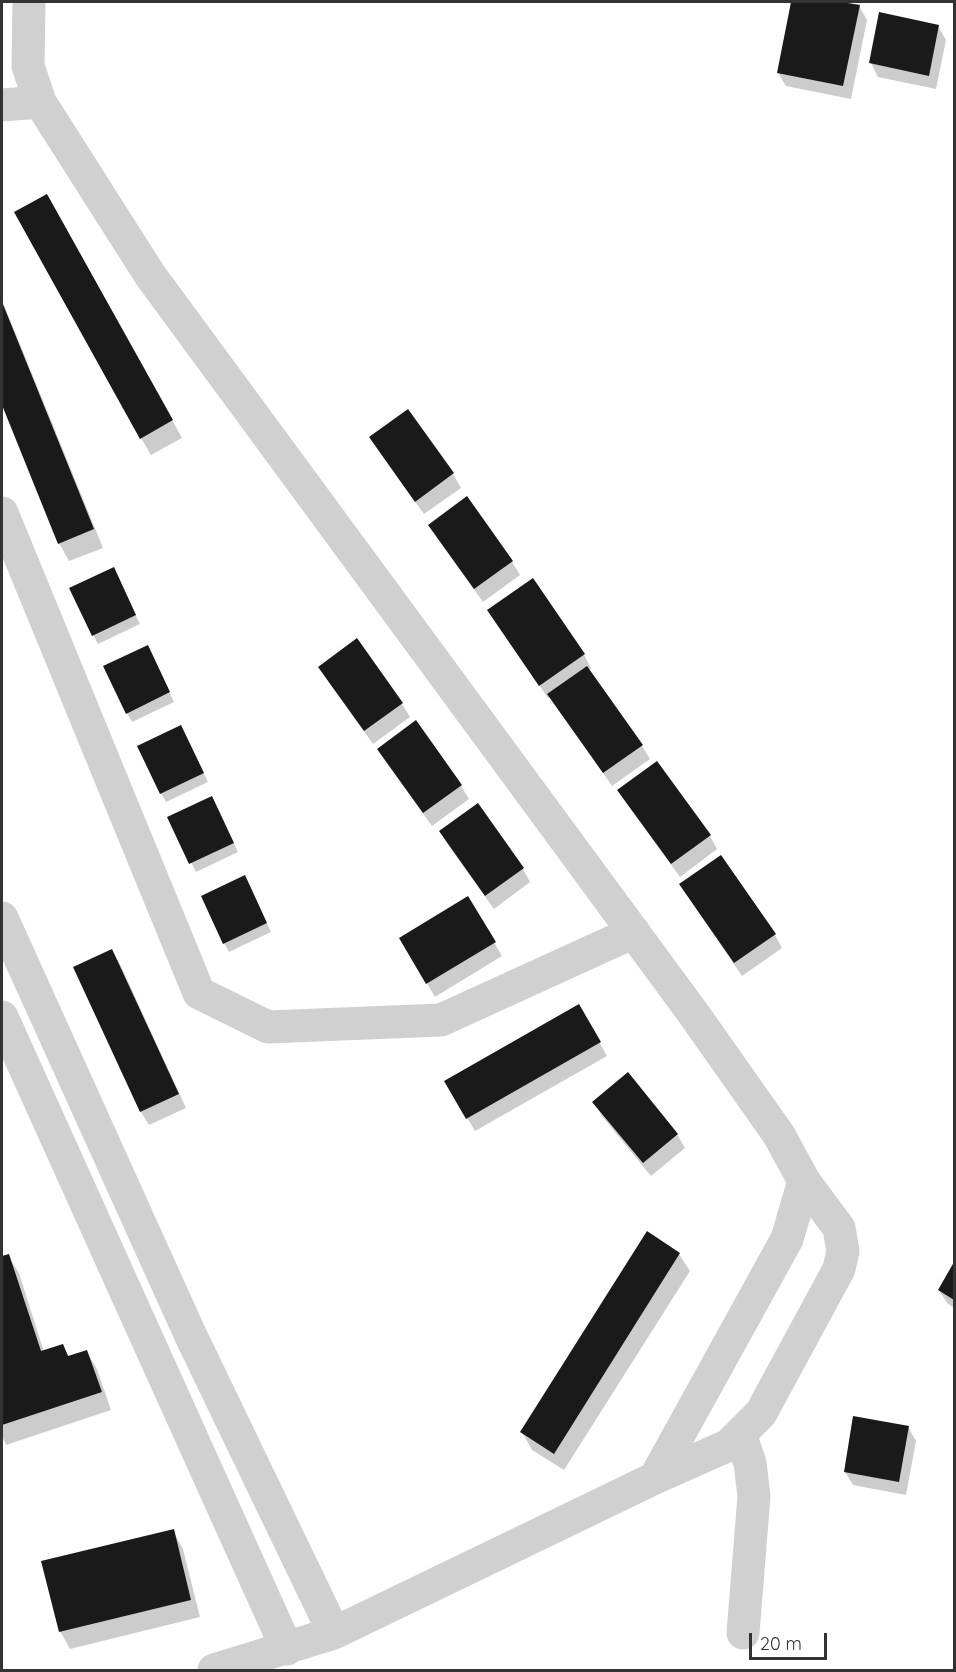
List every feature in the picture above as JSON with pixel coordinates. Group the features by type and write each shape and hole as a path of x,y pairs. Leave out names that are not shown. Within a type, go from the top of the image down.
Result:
{"street":[{"path":"29,2 15,67 40,102 150,275 634,932 779,1135 804,1181 839,1228 843,1251 839,1269 761,1413 729,1444 334,1633 214,1671"},
{"path":"2,105 40,102"},
{"path":"2,513 11,564 199,993 268,1027 441,1020 634,932"},
{"path":"2,918 190,1334 334,1633"},
{"path":"2,1017 287,1649"},
{"path":"655,1478 787,1239 804,1181"},
{"path":"740,1434 750,1463 754,1496 743,1633"}],"building":[{"path":"791,2 842,2 860,5 843,86 777,73"},
{"path":"879,12 939,25 929,76 869,63"},
{"path":"47,194 173,420 140,439 14,212"},
{"path":"2,302 94,529 58,544 2,405"},
{"path":"408,409 454,473 415,502 369,437"},
{"path":"467,496 513,561 474,589 428,525"},
{"path":"114,567 136,615 92,636 69,588"},
{"path":"533,578 585,654 539,686 487,610"},
{"path":"357,638 403,703 364,731 318,667"},
{"path":"148,645 170,692 126,714 103,666"},
{"path":"587,666 643,745 603,773 547,694"},
{"path":"416,720 462,785 423,813 377,749"},
{"path":"181,725 204,773 160,794 137,746"},
{"path":"657,761 711,835 671,864 617,790"},
{"path":"212,796 234,843 189,864 167,817"},
{"path":"478,803 524,868 485,896 439,831"},
{"path":"721,855 776,934 734,963 679,884"},
{"path":"245,875 267,923 223,944 201,896"},
{"path":"468,896 496,942 426,984 399,938"},
{"path":"112,949 179,1094 140,1112 73,967"},
{"path":"579,1004 601,1042 466,1119 444,1081"},
{"path":"628,1072 678,1134 643,1163 592,1102"},
{"path":"647,1231 680,1253 554,1454 520,1432"},
{"path":"9,1254 41,1351 63,1344 68,1356 87,1350 102,1392 2,1425 2,1256"},
{"path":"954,1262 954,1300 938,1290"},
{"path":"853,1416 909,1426 899,1482 844,1472"},
{"path":"174,1529 191,1600 59,1632 41,1561"}]}
